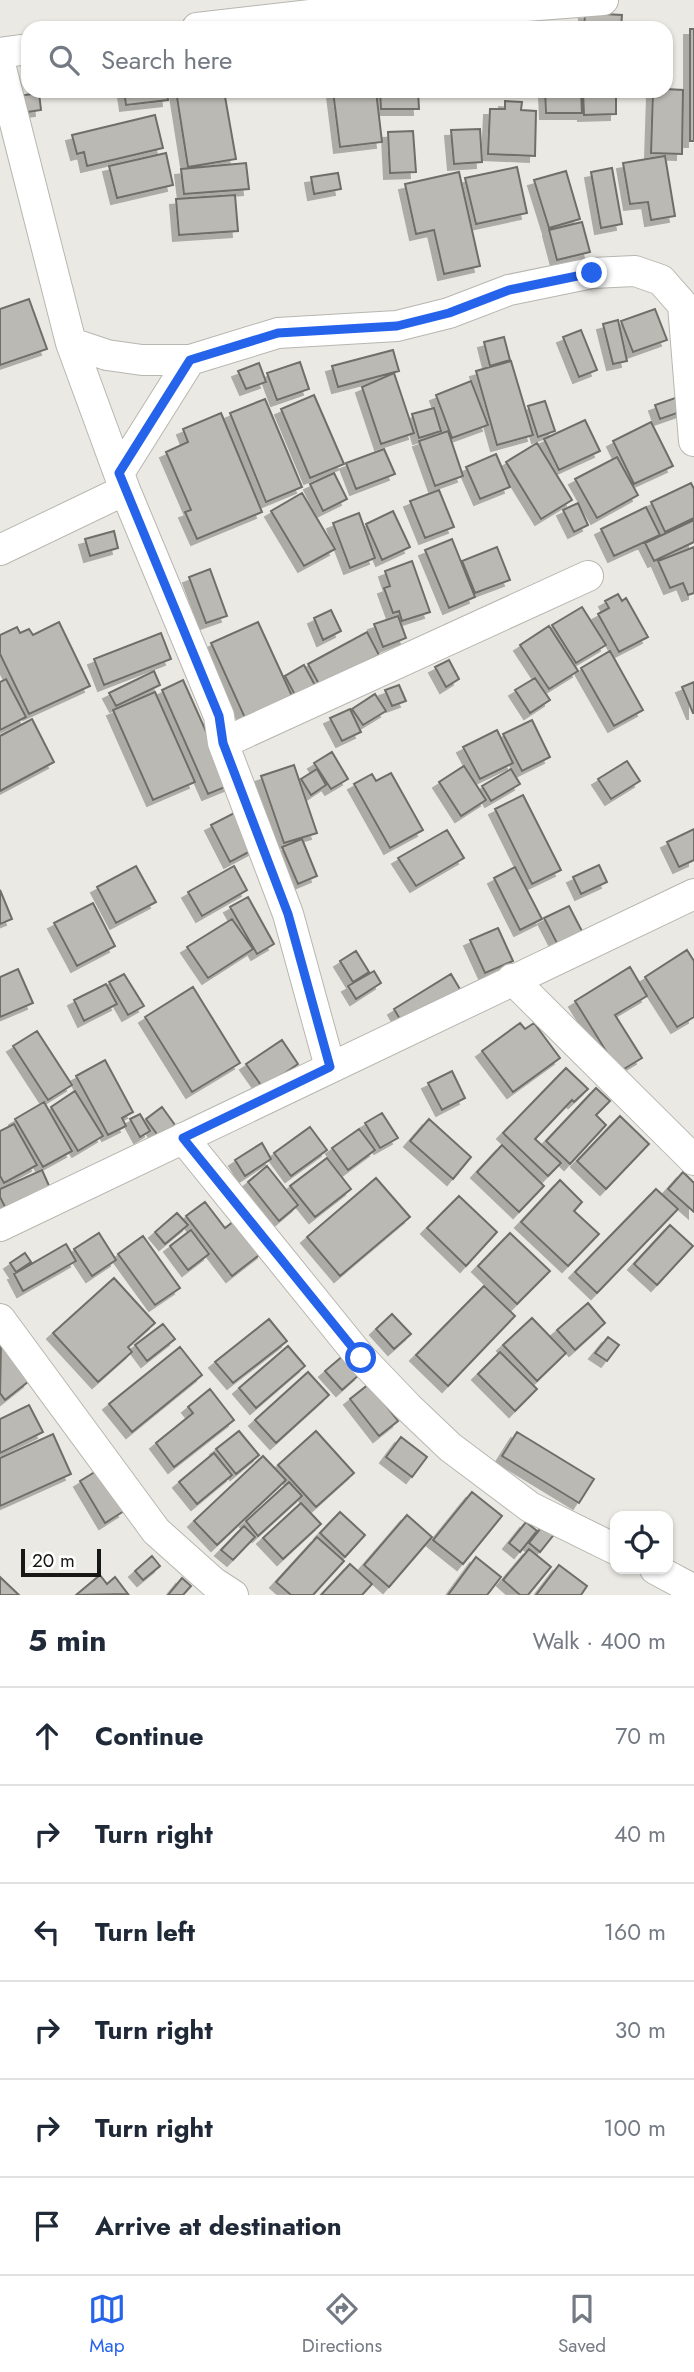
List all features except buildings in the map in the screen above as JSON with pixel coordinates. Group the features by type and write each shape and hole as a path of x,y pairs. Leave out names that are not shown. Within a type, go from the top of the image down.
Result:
{"street":[{"path":"224,21 267,10 501,8 603,0"},
{"path":"0,52 21,50"},
{"path":"0,64 71,343 122,482 219,716 223,743 288,914 330,1067"},
{"path":"71,343 107,355 142,360 190,360 278,333 397,326 449,313 509,290 592,273 635,271 661,280 683,305 694,441"},
{"path":"0,551 122,482 190,360"},
{"path":"223,743 587,576"},
{"path":"0,1226 694,894"},
{"path":"512,979 694,1160"},
{"path":"183,1138 361,1358 407,1406 450,1447 530,1507 610,1547"},
{"path":"0,1319 156,1531 213,1582 233,1595"},
{"path":"670,1574 690,1581"}],"route":[{"path":"361,1358 183,1138 330,1067 288,914 223,743 219,716 119,473 190,360 278,333 397,326 449,313 509,290 592,273"}]}
